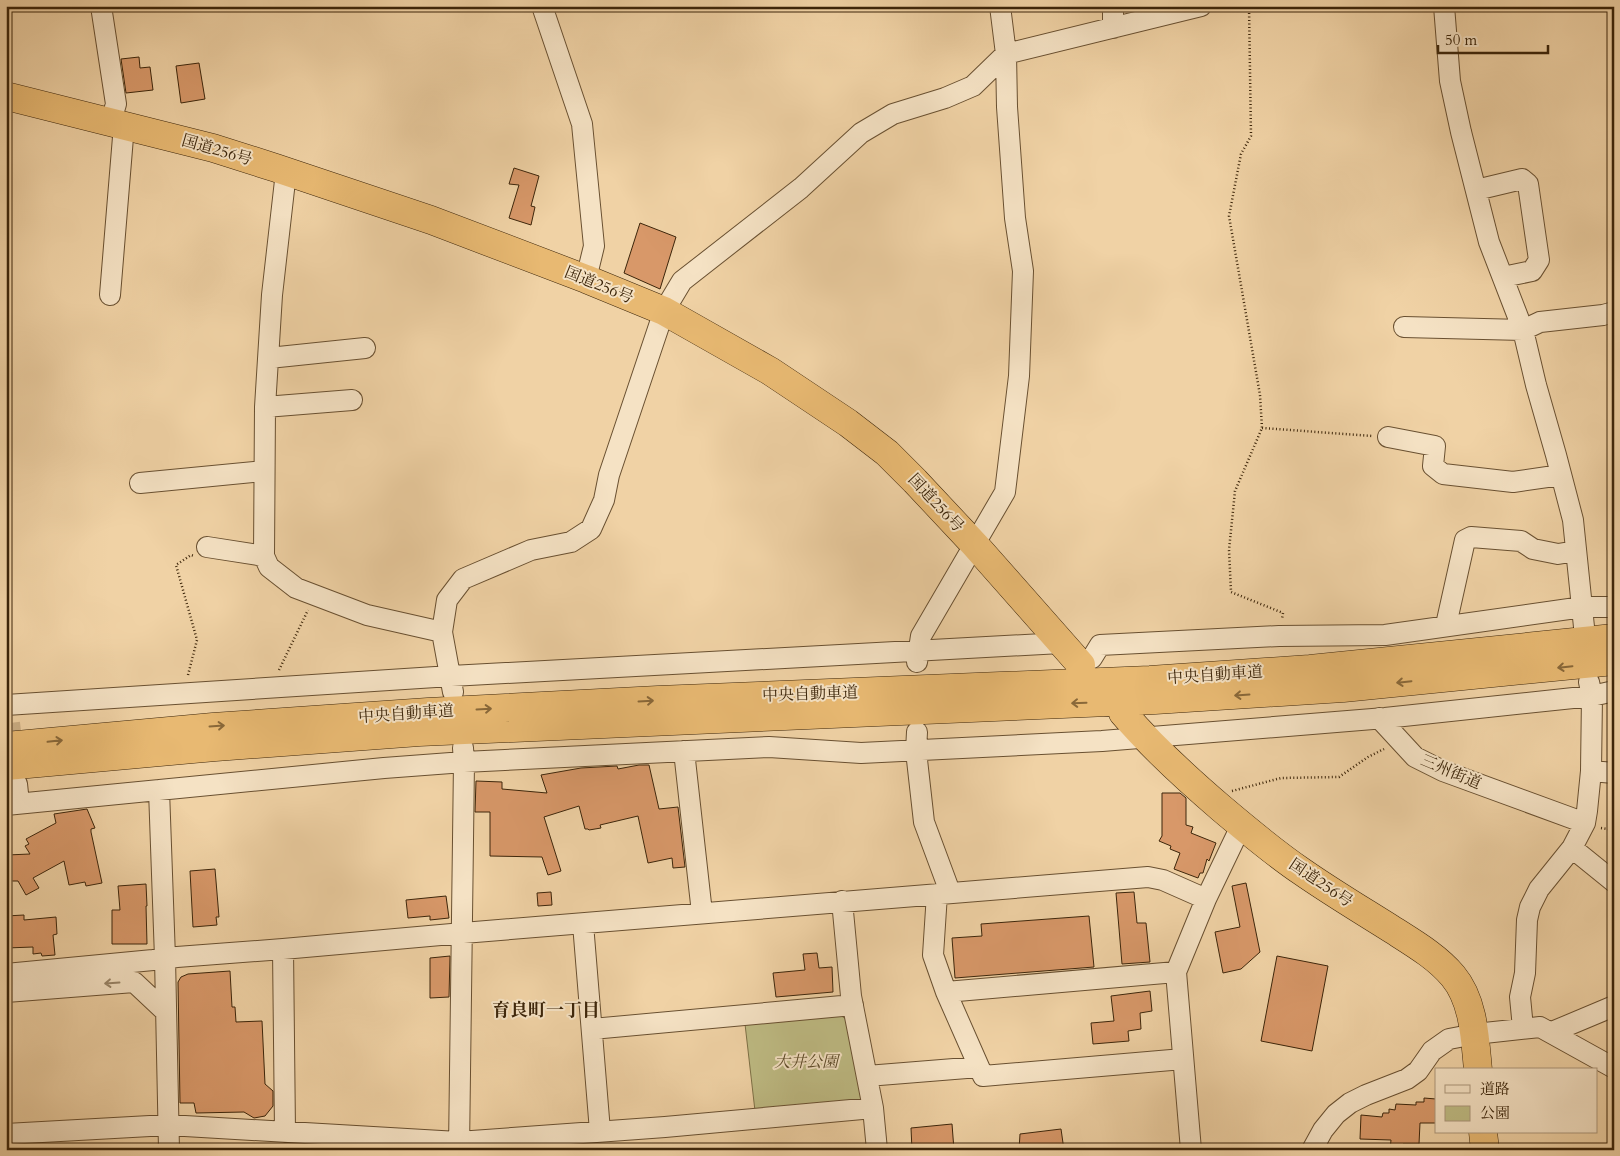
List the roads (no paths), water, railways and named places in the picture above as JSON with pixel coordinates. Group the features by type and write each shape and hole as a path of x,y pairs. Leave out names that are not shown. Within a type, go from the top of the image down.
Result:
{"highway":[{"name":"国道256号","path":"6,96 213,148 431,220 664,311 770,371 848,422 887,454 975,545 1073,656"},
{"name":"中央自動車道","path":"8,714 213,727 438,712 668,700 1150,680 1310,669 1614,638"},
{"name":"中央自動車道","path":"12,775 215,747 419,732 1155,700 1344,688 1614,661"},
{"name":"国道256号","path":"1123,714 1144,738 1241,826 1301,871 1416,944 1439,962 1454,977 1464,994 1475,1034 1478,1068"},
{"path":"1483,1134 1485,1150"}],"street":[{"path":"101,6 118,123 110,295"},
{"path":"542,6 582,124 594,246 586,280"},
{"path":"918,656 921,636 1005,492 1019,376 1023,271 1015,218 1007,107 1006,54 1000,6"},
{"path":"1113,6 1113,28"},
{"path":"452,684 442,632 447,600 463,579 531,550 571,542 591,529 604,500 609,475 664,311 682,281 801,188 861,134 893,114 945,98 973,86 1006,54 1201,6"},
{"path":"1444,6 1450,81 1489,242 1523,330 1573,520 1584,628"},
{"path":"286,172 272,295 265,407 264,556 269,567 296,588 367,615 442,632"},
{"path":"1476,190 1522,179 1528,184 1539,260 1532,271 1503,277"},
{"path":"1404,327 1523,330 1540,322 1614,312"},
{"path":"269,358 365,348"},
{"path":"265,407 352,400"},
{"path":"1388,437 1435,446 1433,466 1443,474 1513,482 1561,475"},
{"path":"140,483 264,471"},
{"path":"1446,625 1465,540 1471,536 1521,541 1533,549 1558,554 1576,551"},
{"path":"204,552 264,556"},
{"path":"8,714 182,694 278,688 452,684 918,656 1073,656 1092,658 1100,645 1279,636 1386,635 1583,607 1614,607"},
{"path":"12,775 13,804 374,769 463,755 684,751 769,747 861,753 917,742 1102,741 1379,718 1590,689 1614,692"},
{"path":"1523,1028 1520,997 1525,973 1527,920 1530,907 1539,889 1572,848 1585,823 1591,771 1590,689"},
{"name":"三州街道","path":"1379,718 1415,756 1443,771 1585,823"},
{"path":"917,742 924,822 944,893 933,955 946,992 983,1076 1183,1059"},
{"path":"684,751 702,913"},
{"path":"458,1146 463,933 463,755"},
{"path":"1591,771 1614,773"},
{"path":"159,790 169,1150"},
{"path":"1191,1150 1176,972 1206,899 1241,826"},
{"path":"1572,848 1614,882"},
{"path":"6,974 165,958 1148,877 1163,880 1206,899"},
{"path":"842,901 852,1005 874,1108 877,1150"},
{"path":"583,924 600,1131"},
{"path":"283,949 285,1132"},
{"path":"946,992 1176,972"},
{"path":"6,992 134,982 166,1012"},
{"path":"592,1029 852,1005"},
{"path":"1552,1032 1614,1006"},
{"path":"1312,1150 1336,1114 1366,1095 1407,1079 1418,1071 1432,1051 1449,1039 1475,1034 1540,1027 1614,1068"},
{"path":"867,1076 979,1067"},
{"path":"6,1134 168,1125 458,1146 600,1131 874,1108"}],"tunnel":[{"path":"10,723 14,758"}],"district":[{"name":"育良町一丁目","path":"546,1010"}],"park label":[{"name":"大井公園","path":"806,1062"}]}
